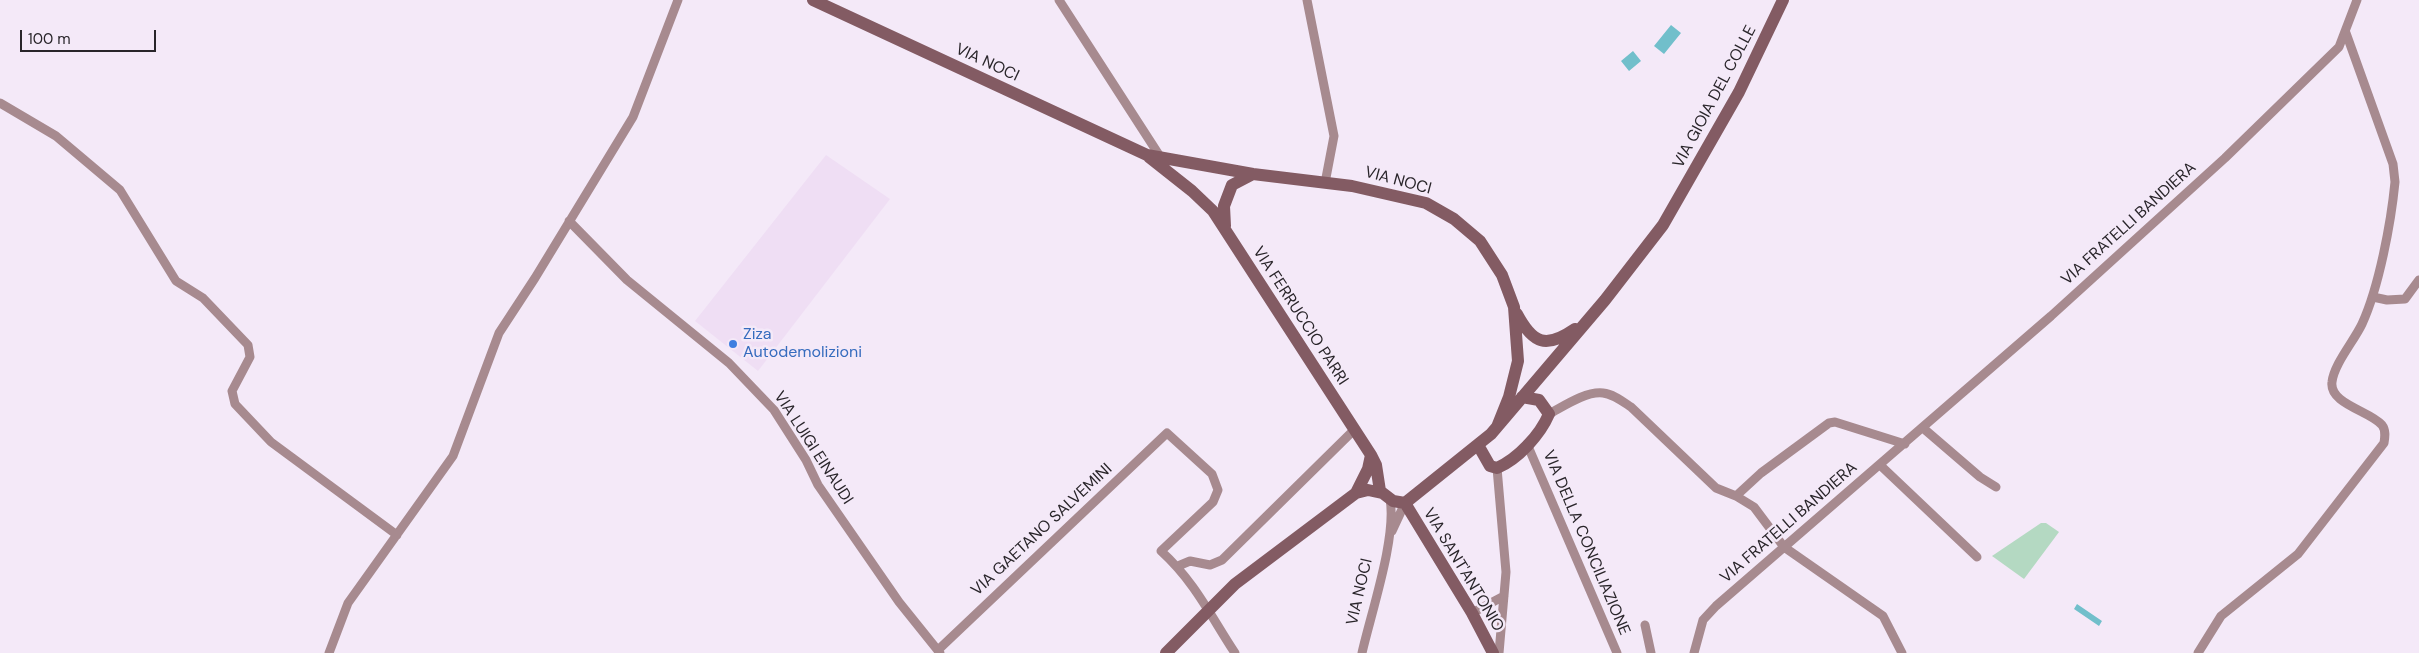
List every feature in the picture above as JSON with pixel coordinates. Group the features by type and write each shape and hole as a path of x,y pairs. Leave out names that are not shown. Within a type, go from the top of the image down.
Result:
{"main road":[{"name":"VIA NOCI","path":"813,0 1147,155 1254,174 1352,186 1426,203 1454,219 1480,241 1502,276 1514,307 1518,361 1509,397 1497,427"},
{"name":"VIA GIOIA DEL COLLE","path":"1587,321 1663,225 1739,92 1784,0"},
{"name":"VIA FERRUCCIO PARRI","path":"1147,155 1192,191 1212,211 1227,232 1371,455 1376,465 1378,487 1386,496"},
{"path":"1227,232 1223,217 1226,197 1232,185 1254,174"},
{"path":"1514,307 1525,329 1536,339 1548,343 1562,338 1587,321"},
{"path":"1166,653 1235,584 1356,493 1368,490 1405,504 1478,445 1497,427 1587,321"},
{"path":"1478,445 1490,466 1497,468 1505,465 1544,426 1549,414 1539,400 1522,397"},
{"path":"1356,493 1368,469 1371,455"},
{"name":"VIA SANT'ANTONIO","path":"1405,504 1472,613 1493,653"}],"street":[{"path":"1059,0 1161,158"},
{"path":"1307,0 1334,136 1325,183"},
{"name":"VIA FRATELLI BANDIERA","path":"1694,653 1703,620 1716,606 2051,316 2224,158 2339,47 2358,0"},
{"path":"329,653 348,603 453,456 499,333 633,117 676,3"},
{"path":"2198,653 2221,616 2298,554 2384,443 2385,434 2382,425 2338,398 2333,391 2332,382 2335,372 2361,325 2373,297 2395,182 2393,164 2346,33"},
{"path":"0,103 56,136 120,190 176,282 203,298 248,345 250,357 232,391 234,404 271,442 397,535"},
{"name":"VIA LUIGI EINAUDI","path":"569,221 627,280 730,364 774,410 806,460 818,484 900,602 939,652"},
{"path":"2373,297 2396,301 2405,300 2419,280"},
{"path":"1549,414 1579,398 1602,392 1614,396 1631,407 1716,488 1736,496 1754,507 1784,547 1883,616 1902,653"},
{"path":"1736,496 1761,474 1807,442 1829,423 1835,422 1905,444"},
{"path":"1923,428 1980,477 1996,487"},
{"path":"1235,653 1197,590 1178,566 1190,560 1210,564 1222,560 1354,430"},
{"name":"VIA GAETANO SALVEMINI","path":"939,652 1168,433 1212,474 1218,490 1213,502 1161,551 1178,566"},
{"name":"VIA DELLA CONCILIAZIONE","path":"1527,444 1617,653"},
{"path":"1880,465 1977,557"},
{"path":"1497,468 1506,572 1499,653"},
{"name":"VIA NOCI","path":"1362,653 1389,538 1392,517 1386,496"},
{"name":"VIA NOCI","path":"1389,538 1405,504"},
{"path":"1472,613 1504,596"},
{"path":"1645,625 1651,653"}],"shaded area":[{"path":"826,155 890,199 758,371 695,321"}],"green space":[{"path":"2041,523 2046,523 2059,532 2024,579 1992,556"}],"water":[{"path":"1671,25 1681,33 1664,54 1654,46"},
{"path":"1633,51 1641,61 1629,71 1621,61"},
{"path":"2077,604 2102,621 2099,626 2074,609"}],"place":[{"name":"Ziza Autodemolizioni","path":"733,344"}]}
